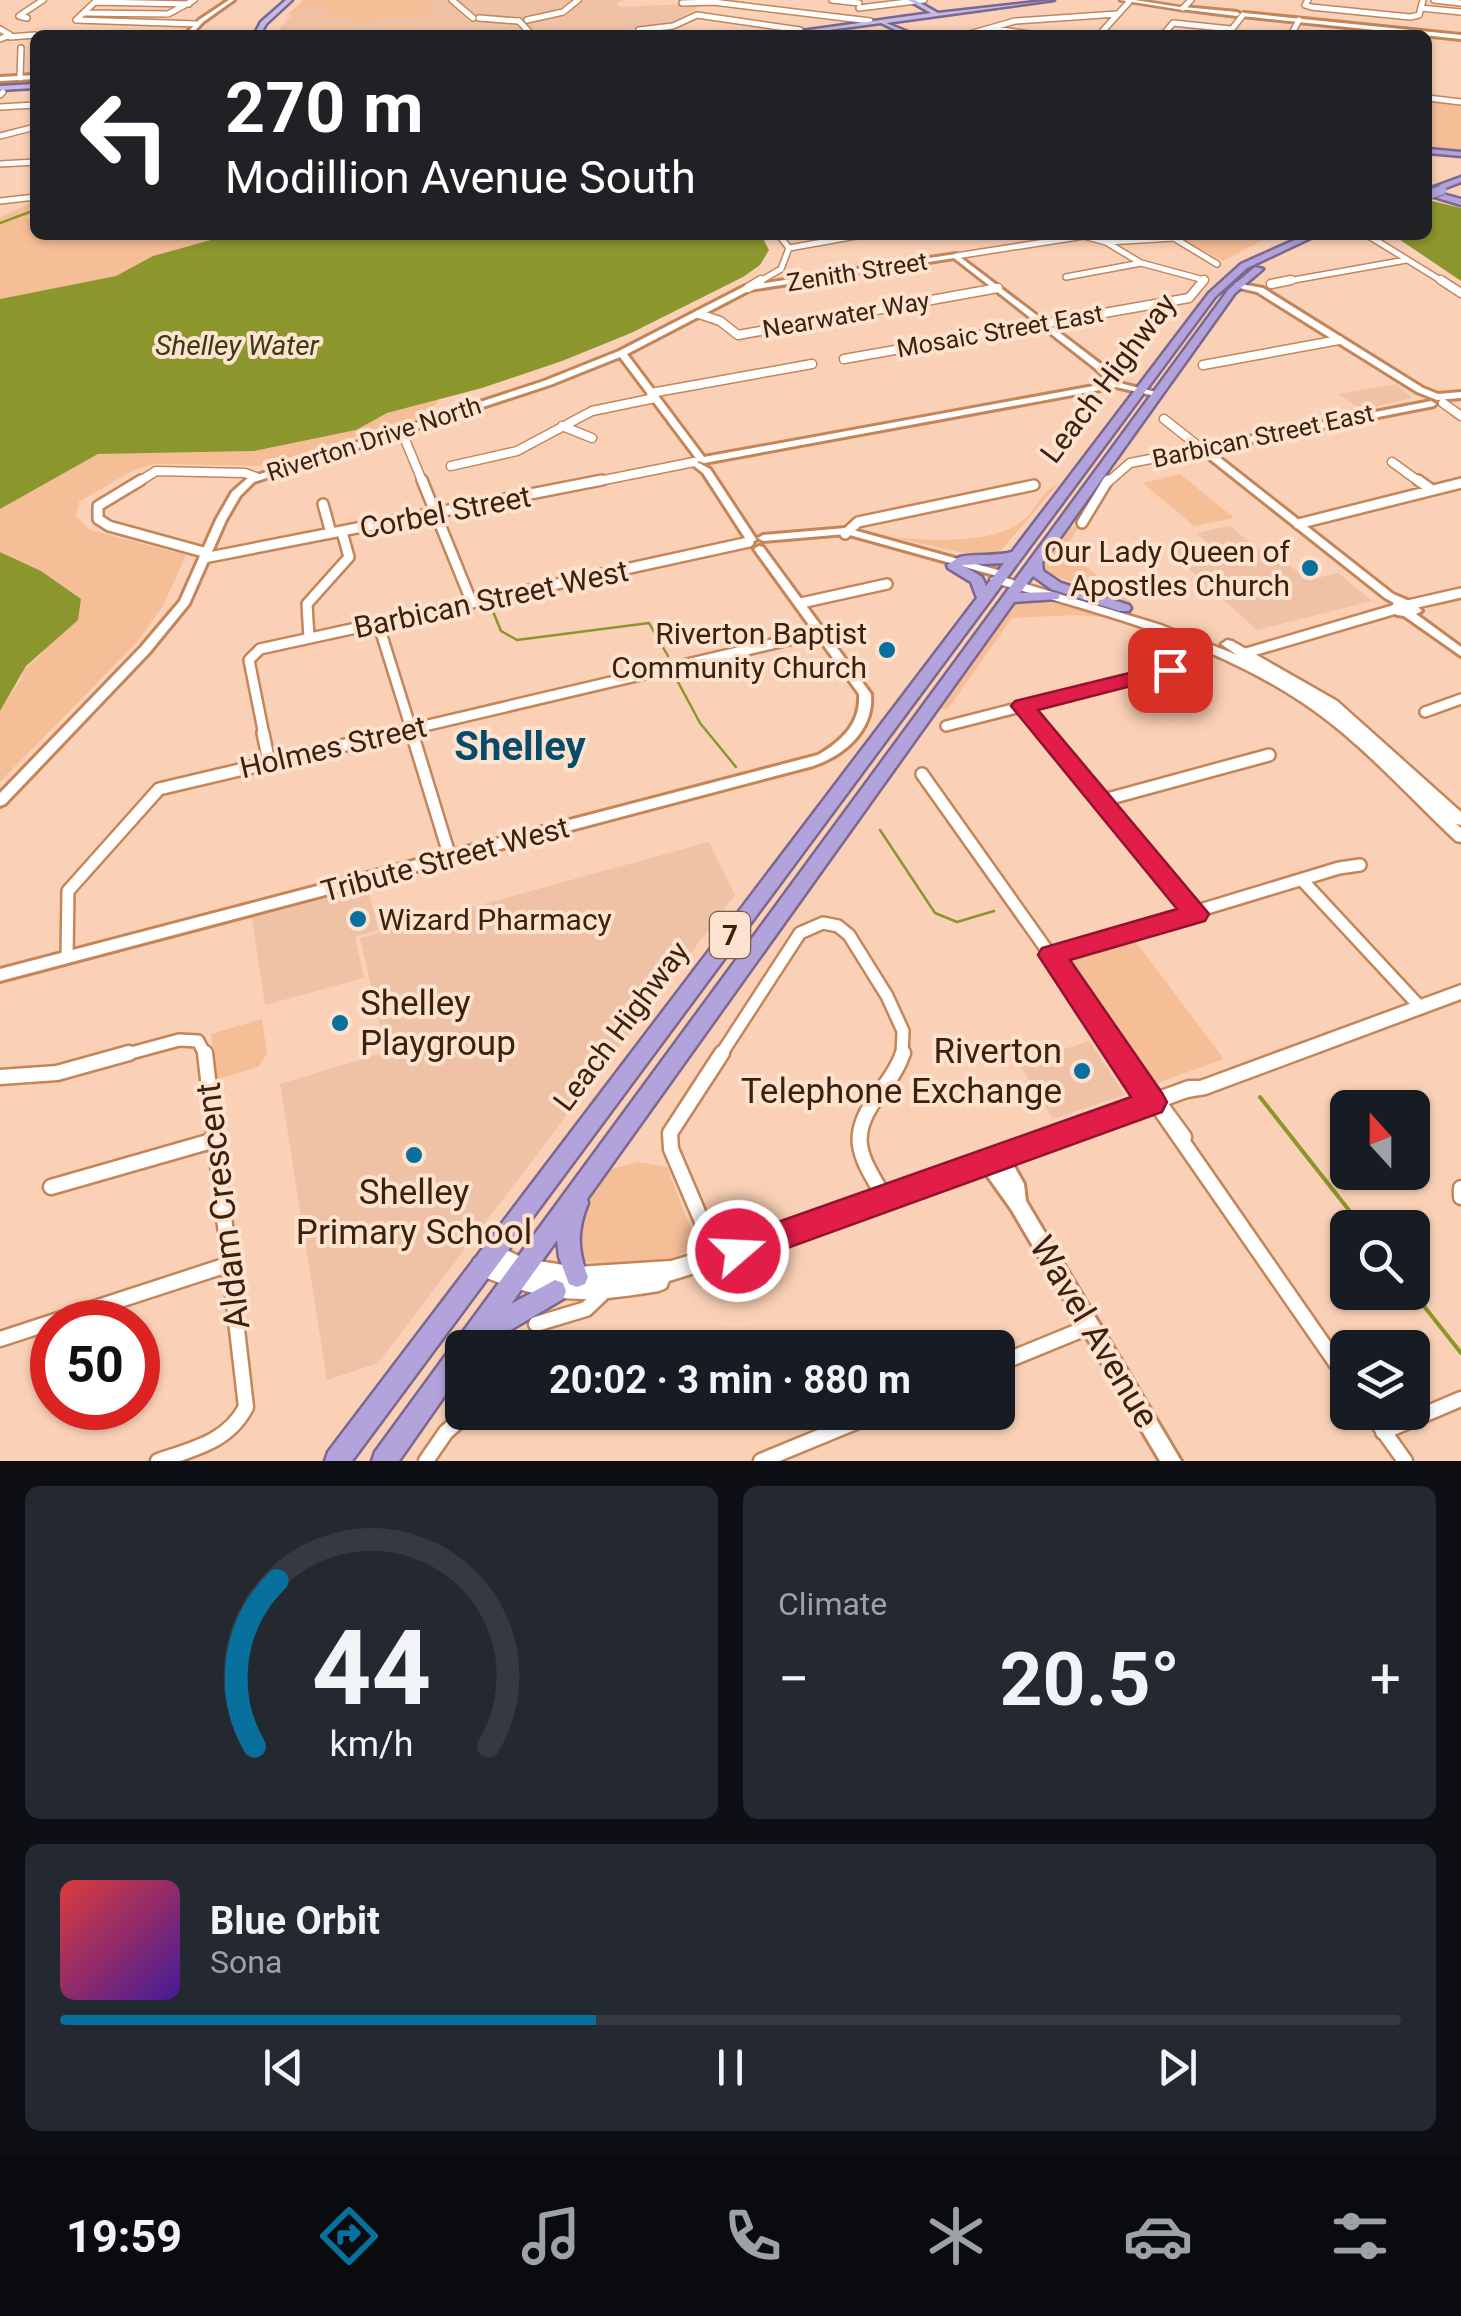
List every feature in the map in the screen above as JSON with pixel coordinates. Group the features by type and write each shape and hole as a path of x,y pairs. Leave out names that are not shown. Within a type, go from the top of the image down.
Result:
{"highway":[{"path":"1432,150 1461,153"},
{"path":"1432,192 1461,181"},
{"path":"1432,192 1461,202"},
{"name":"Leach Highway","path":"337,1461 1218,288 1244,266 1302,240"},
{"name":"Leach Highway","path":"478,1330 1228,297 1251,274 1314,240"},
{"path":"1251,274 1252,287"},
{"path":"1218,288 1238,285"},
{"path":"956,563 1000,560 1015,554"},
{"path":"1036,561 1037,573 1048,583 1124,608"},
{"path":"956,563 978,580 983,596"},
{"path":"1015,588 1053,596"},
{"path":"577,1277 565,1232 592,1172"},
{"path":"493,1330 555,1291"},
{"name":"Leach Highway","path":"384,1461 445,1376"}],"main road":[{"path":"260,30 289,0"},
{"path":"269,30 297,0"},
{"path":"917,0 941,14"},
{"path":"832,30 1051,0"},
{"path":"906,30 941,14 1064,0"},
{"path":"1126,1 1183,8"},
{"path":"262,26 272,26"},
{"path":"825,30 876,26"},
{"path":"1,88 30,83"},
{"path":"999,576 1015,588 1124,608 1198,631 1246,653 1332,704 1461,828"},
{"path":"1053,596 1205,644 1309,700 1461,828"},
{"path":"487,1259 555,1291 607,1289 719,1262 1159,1105 1192,1098 1200,1089 1461,995"},
{"path":"518,1274 577,1277 671,1272 719,1262"}],"street":[{"path":"27,13 28,7 43,0"},
{"path":"193,30 232,0"},
{"path":"452,0 478,17 504,20 565,12 578,0"},
{"path":"735,4 743,0"},
{"path":"832,0 857,4 917,0"},
{"path":"1183,8 1191,0"},
{"path":"1308,0 1307,6 1418,16 1424,0"},
{"path":"1361,12 1366,0"},
{"path":"1422,8 1460,12 1460,2 1434,0"},
{"path":"192,2 96,1 76,20 198,24"},
{"path":"1103,30 1126,1"},
{"path":"84,13 167,14 192,2"},
{"path":"682,3 770,8 851,18 876,26"},
{"path":"851,18 857,4"},
{"path":"750,21 770,8"},
{"path":"1183,8 1393,30"},
{"path":"979,30 1090,12 1117,14"},
{"path":"1230,30 1241,13"},
{"path":"662,30 698,15 791,30"},
{"path":"1387,29 1391,15"},
{"path":"522,20 531,30"},
{"path":"1039,20 1048,23 1043,30"},
{"path":"1294,30 1299,20"},
{"path":"1168,30 1175,23 1217,30"},
{"path":"655,30 672,26"},
{"path":"989,26 1011,30"},
{"path":"1358,30 1359,26"},
{"path":"0,29 10,36"},
{"path":"1432,35 1461,37"},
{"path":"0,39 30,36"},
{"path":"1,88 20,78 24,70 21,48"},
{"path":"20,78 30,81"},
{"path":"1432,98 1461,102"},
{"path":"0,107 30,106"},
{"path":"0,136 30,121"},
{"path":"0,164 30,162"},
{"path":"0,201 30,198"},
{"path":"783,240 789,248 834,240"},
{"name":"Zenith Street","path":"748,288 1057,240"},
{"path":"1098,240 1141,263"},
{"path":"1106,242 1140,240"},
{"path":"1177,240 1217,264"},
{"path":"1375,240 1461,293"},
{"name":"Riverton Drive North","path":"0,801 145,650 185,602 236,494 256,477 546,383 622,353 781,269 789,248"},
{"path":"956,256 1114,380 1158,393"},
{"path":"1271,284 1406,260"},
{"path":"1066,277 1141,263"},
{"name":"Mosaic Street East","path":"844,359 1189,298 1204,280 1141,263"},
{"path":"1238,285 1252,287 1282,304 1457,413"},
{"name":"Nearwater Way","path":"699,314 738,335 998,288"},
{"path":"1228,297 1248,292 1282,304"},
{"path":"1203,366 1339,340"},
{"path":"622,353 823,632"},
{"path":"451,466 517,451 592,411 812,364"},
{"name":"Corbel Street","path":"206,555 436,514 1114,380"},
{"name":"Barbican Street East","path":"1082,524 1084,514 1120,469 1130,463 1436,399"},
{"path":"1164,419 1461,652"},
{"path":"562,426 592,438"},
{"path":"401,430 472,603"},
{"path":"1392,462 1432,490"},
{"path":"206,555 110,526 98,518 98,506 156,471 246,472 256,477"},
{"path":"1298,524 1461,484"},
{"path":"845,532 858,522 1034,485"},
{"path":"309,638 308,604 349,557 323,504"},
{"path":"759,543 845,532 999,576"},
{"name":"Barbican Street West","path":"268,762 249,660 253,652 759,543"},
{"path":"801,603 887,584"},
{"path":"1246,653 1290,637 1461,593"},
{"path":"378,623 450,857"},
{"name":"Tribute Street West","path":"0,975 820,760 854,732 867,708 865,694 823,632"},
{"name":"Holmes Street","path":"67,957 68,891 154,792 823,632"},
{"path":"946,726 1184,665 1205,644"},
{"path":"1426,712 1461,699"},
{"path":"1022,706 1196,914"},
{"path":"1100,801 1269,755"},
{"path":"922,774 1159,1105 1330,1354"},
{"path":"1052,955 1360,866"},
{"path":"1302,881 1421,1008"},
{"path":"719,1262 670,1149 670,1133 794,942 810,926 838,926 849,935 903,1030 901,1061 863,1120 858,1136 861,1154 887,1202"},
{"name":"Aldam Crescent","path":"0,1077 42,1076 179,1040 198,1041 205,1050 246,1407 240,1422 227,1436 158,1461"},
{"path":"52,1187 215,1140"},
{"name":"Wavel Avenue","path":"996,1163 1171,1461"},
{"path":"1461,1188 1461,1197"},
{"path":"0,1339 230,1264"},
{"path":"536,1324 590,1309 602,1301 607,1289"},
{"path":"1015,1357 1091,1326"},
{"path":"1406,1461 1383,1432 1461,1399"},
{"path":"426,1461 448,1430"},
{"path":"761,1461 836,1430"}],"shaded area":[{"path":"303,0 624,0 617,3 620,7 705,3 668,25 628,30 279,30"},
{"path":"304,0 427,0 435,11 443,14 354,23 351,18 332,18 324,9 311,7 286,16"},
{"path":"677,0 739,0 733,3"},
{"path":"1432,99 1461,103 1461,150 1432,148"},
{"path":"30,203 30,215 26,217 30,218 30,240 211,240 153,256 116,276 0,299 0,217"},
{"path":"1183,240 1263,240 1223,261"},
{"path":"1396,384 1412,398 1362,410 1338,394"},
{"path":"439,399 431,413 264,466 155,464 134,470 79,502 76,516 90,530 186,555 163,606 137,642 0,782 0,711 22,678 23,670 38,658 81,600 41,571 0,552 0,509 98,454 254,451 356,430 387,413"},
{"path":"1180,474 1234,518 1194,526 1143,483"},
{"path":"1059,483 998,554 979,556 895,538 964,539 999,533 1026,518"},
{"path":"1069,526 1078,528 1065,550 1134,604 1044,572 1042,567"},
{"path":"1230,526 1272,560 1281,558 1308,580 1338,573 1372,601 1257,630 1169,551 1206,542 1197,533"},
{"path":"1011,600 1048,600 1111,618 1012,618 947,710 934,706"},
{"name":"Shelley Primary School","path":"709,842 735,895 378,1363 327,1380 280,1084 386,1052 360,938"},
{"path":"368,888 378,930 355,937 364,978 265,1005 252,918"},
{"path":"1133,938 1224,1059 1152,1085 1062,961"},
{"path":"262,1019 267,1054 258,1067 216,1080 211,1034"},
{"path":"1089,1041 1125,1095 1053,1119 1019,1064"},
{"path":"638,1162 667,1167 695,1240 686,1251 659,1262 580,1262 571,1225 608,1170"}],"water":[{"path":"1432,201 1461,208 1461,281 1400,240 1432,240"},
{"name":"Shelley Water","path":"211,240 764,240 769,250 760,265 743,277 631,333 482,388 387,413 356,430 254,451 98,454 0,509 0,299 116,276 153,256"},
{"path":"0,552 41,571 81,599 78,620 26,666 0,711"}],"waterway":[{"path":"0,223 30,212"},
{"path":"492,609 501,631 517,640 649,623 668,656"},
{"path":"678,682 700,723 736,767"},
{"path":"880,830 935,913 957,922 994,911"},
{"path":"1260,1097 1349,1210"},
{"path":"1427,1310 1461,1353"}],"place":[{"name":"Our Lady Queen of Apostles Church","path":"1310,568"},
{"name":"Riverton Baptist Community Church","path":"887,650"},
{"name":"Wizard Pharmacy","path":"358,919"},
{"name":"Shelley Playgroup","path":"340,1023"},
{"name":"Riverton Telephone Exchange","path":"1082,1071"},
{"name":"Shelley Primary School","path":"414,1155"}],"district":[{"name":"Shelley","path":"520,746"}],"route":[{"path":"738,1251 1152,1102 1052,955 1196,914 1022,706 1170,670"}]}
